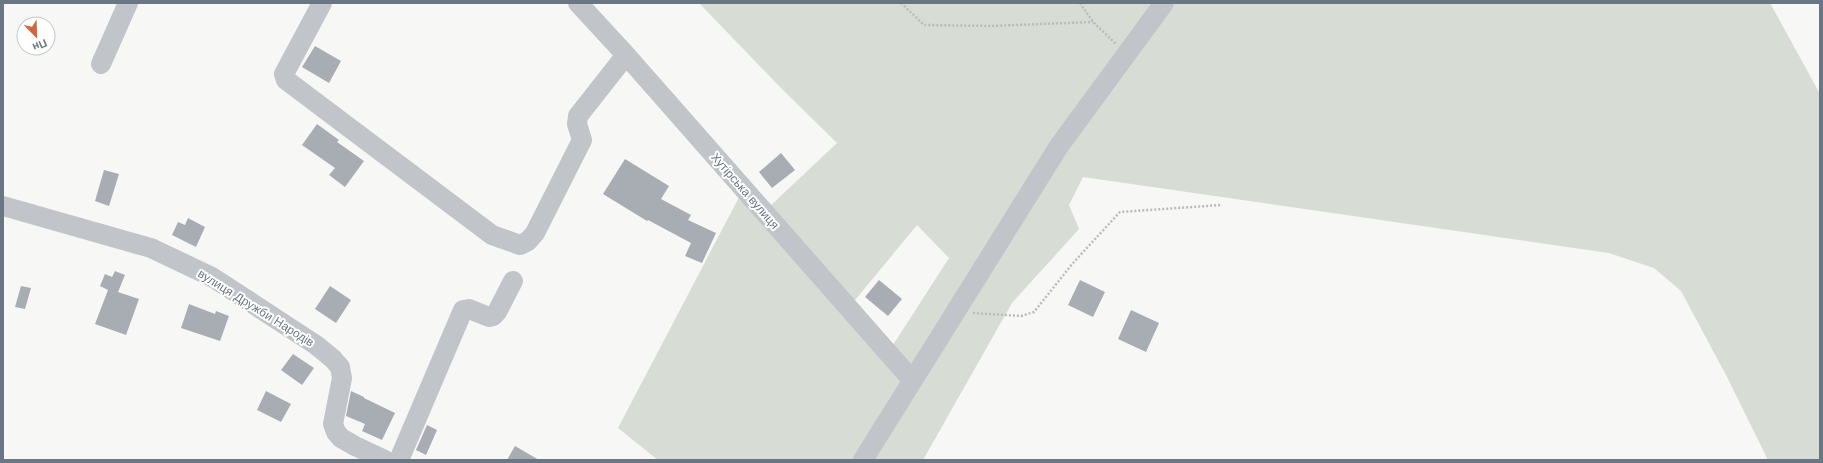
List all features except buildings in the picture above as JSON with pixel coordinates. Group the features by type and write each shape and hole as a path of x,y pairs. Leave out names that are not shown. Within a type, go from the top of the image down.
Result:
{"street":[{"path":"101,64 128,3"},
{"path":"322,3 284,74 286,80 492,235 520,245 528,241 535,233 582,140 577,124 578,116 626,55"},
{"name":"Хутірська вулиця","path":"578,3 626,55 912,380"},
{"path":"863,460 1059,146 1164,3"},
{"name":"вулиця Дружби Народів","path":"3,206 151,248 212,277 316,345 334,359 340,367 342,378 333,424 336,432 341,438 355,446 385,460"},
{"path":"398,460 463,310 469,309 489,317 493,316 497,312 513,281"}],"path":[{"path":"901,3 924,26 991,26 1093,22"},
{"path":"1080,3 1093,22 1126,54"},
{"path":"954,312 1021,316 1034,312 1073,263 1120,212 1221,205"}],"shaded area":[{"path":"699,3 1770,3 1820,94 1820,460 1768,460 1727,377 1681,291 1654,268 1609,253 1083,177 1069,205 1079,229 1012,303 923,460 658,460 618,428 746,184 768,208 837,143 781,88","holes":["917,225 949,258 893,345 851,305"]}]}
